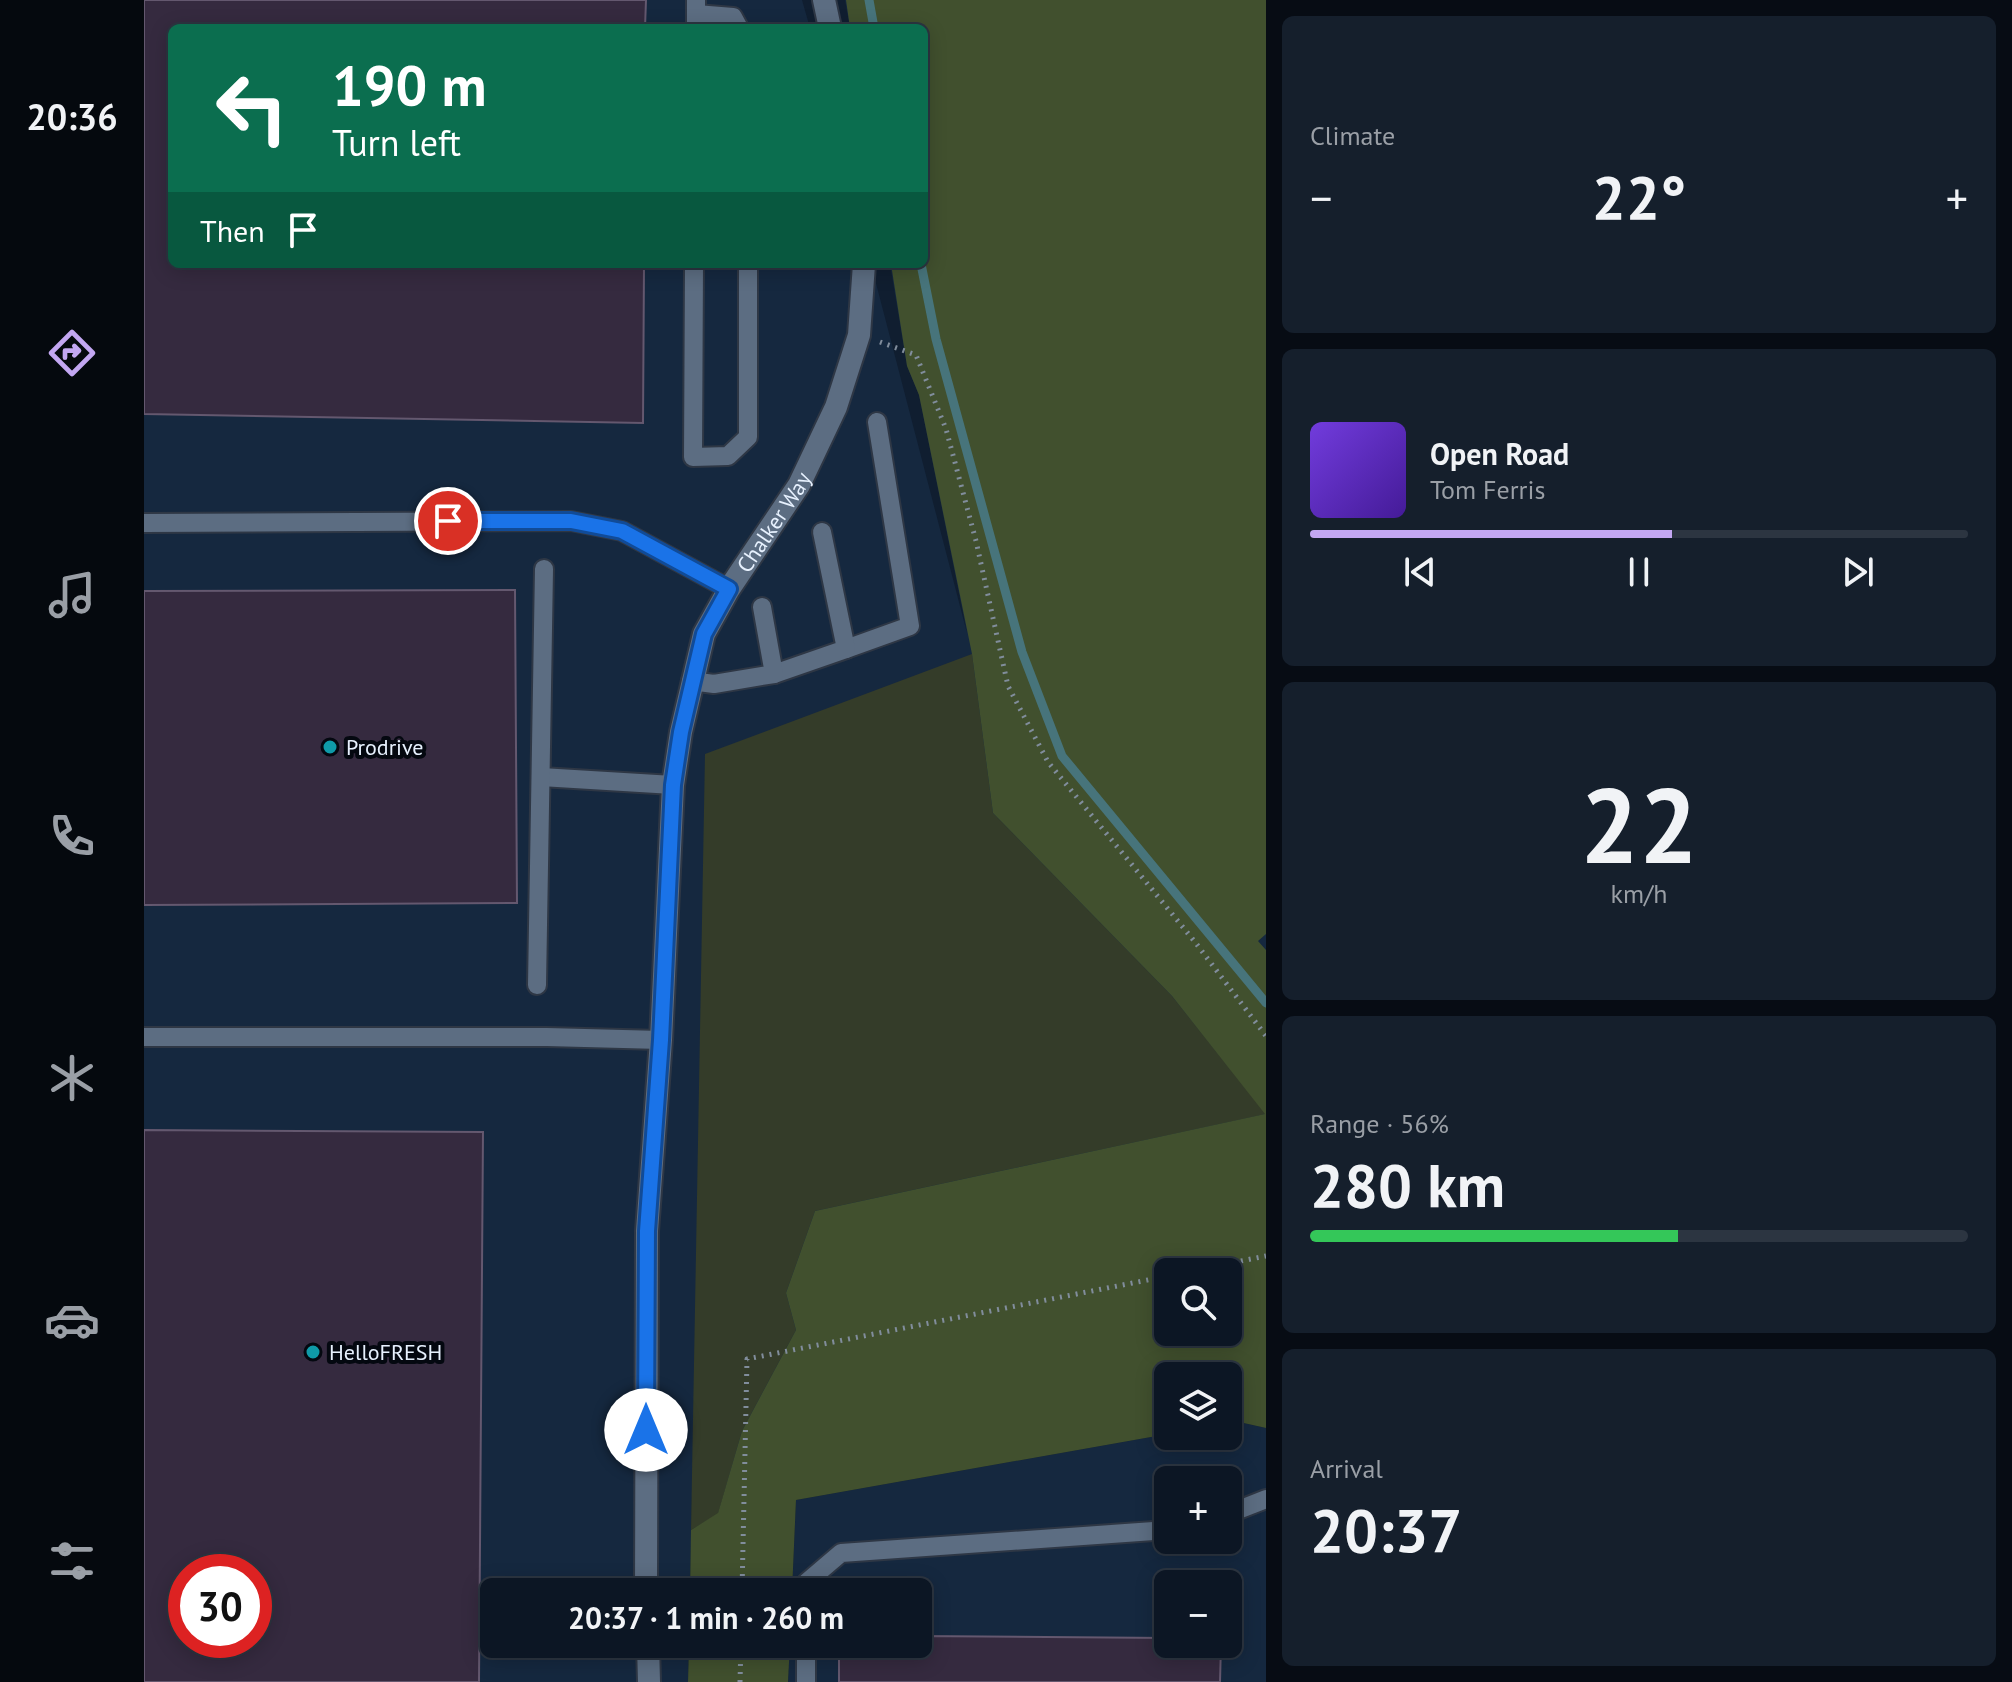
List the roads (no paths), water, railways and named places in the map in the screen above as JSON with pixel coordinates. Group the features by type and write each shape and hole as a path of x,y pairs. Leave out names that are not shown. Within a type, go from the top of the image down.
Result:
{"street":[{"path":"824,0 829,24"},
{"name":"Chalker Way","path":"646,1578 647,1231 661,1040 673,785 691,681 704,634 729,589 799,485 836,407 859,335 864,268"},
{"path":"648,1658 649,1682"}],"lane":[{"path":"696,14 733,17 737,24"},
{"path":"694,268 693,457 728,456 748,437 748,268"},
{"path":"691,681 714,684 774,674 910,626 877,422"},
{"path":"144,523 571,521 622,531 729,589"},
{"path":"822,532 846,649"},
{"path":"537,985 544,569"},
{"path":"762,607 774,674"},
{"path":"541,777 673,785"},
{"path":"144,1037 661,1040"},
{"path":"1242,1508 1266,1499"},
{"path":"812,1578 841,1553 1154,1531"},
{"path":"806,1658 806,1682"}],"waterway":[{"path":"869,0 873,24"},
{"path":"922,268 936,339 1022,652 1062,756 1266,1003"}],"place":[{"name":"Prodrive","path":"330,747"},
{"name":"HelloFRESH","path":"313,1352"}]}
